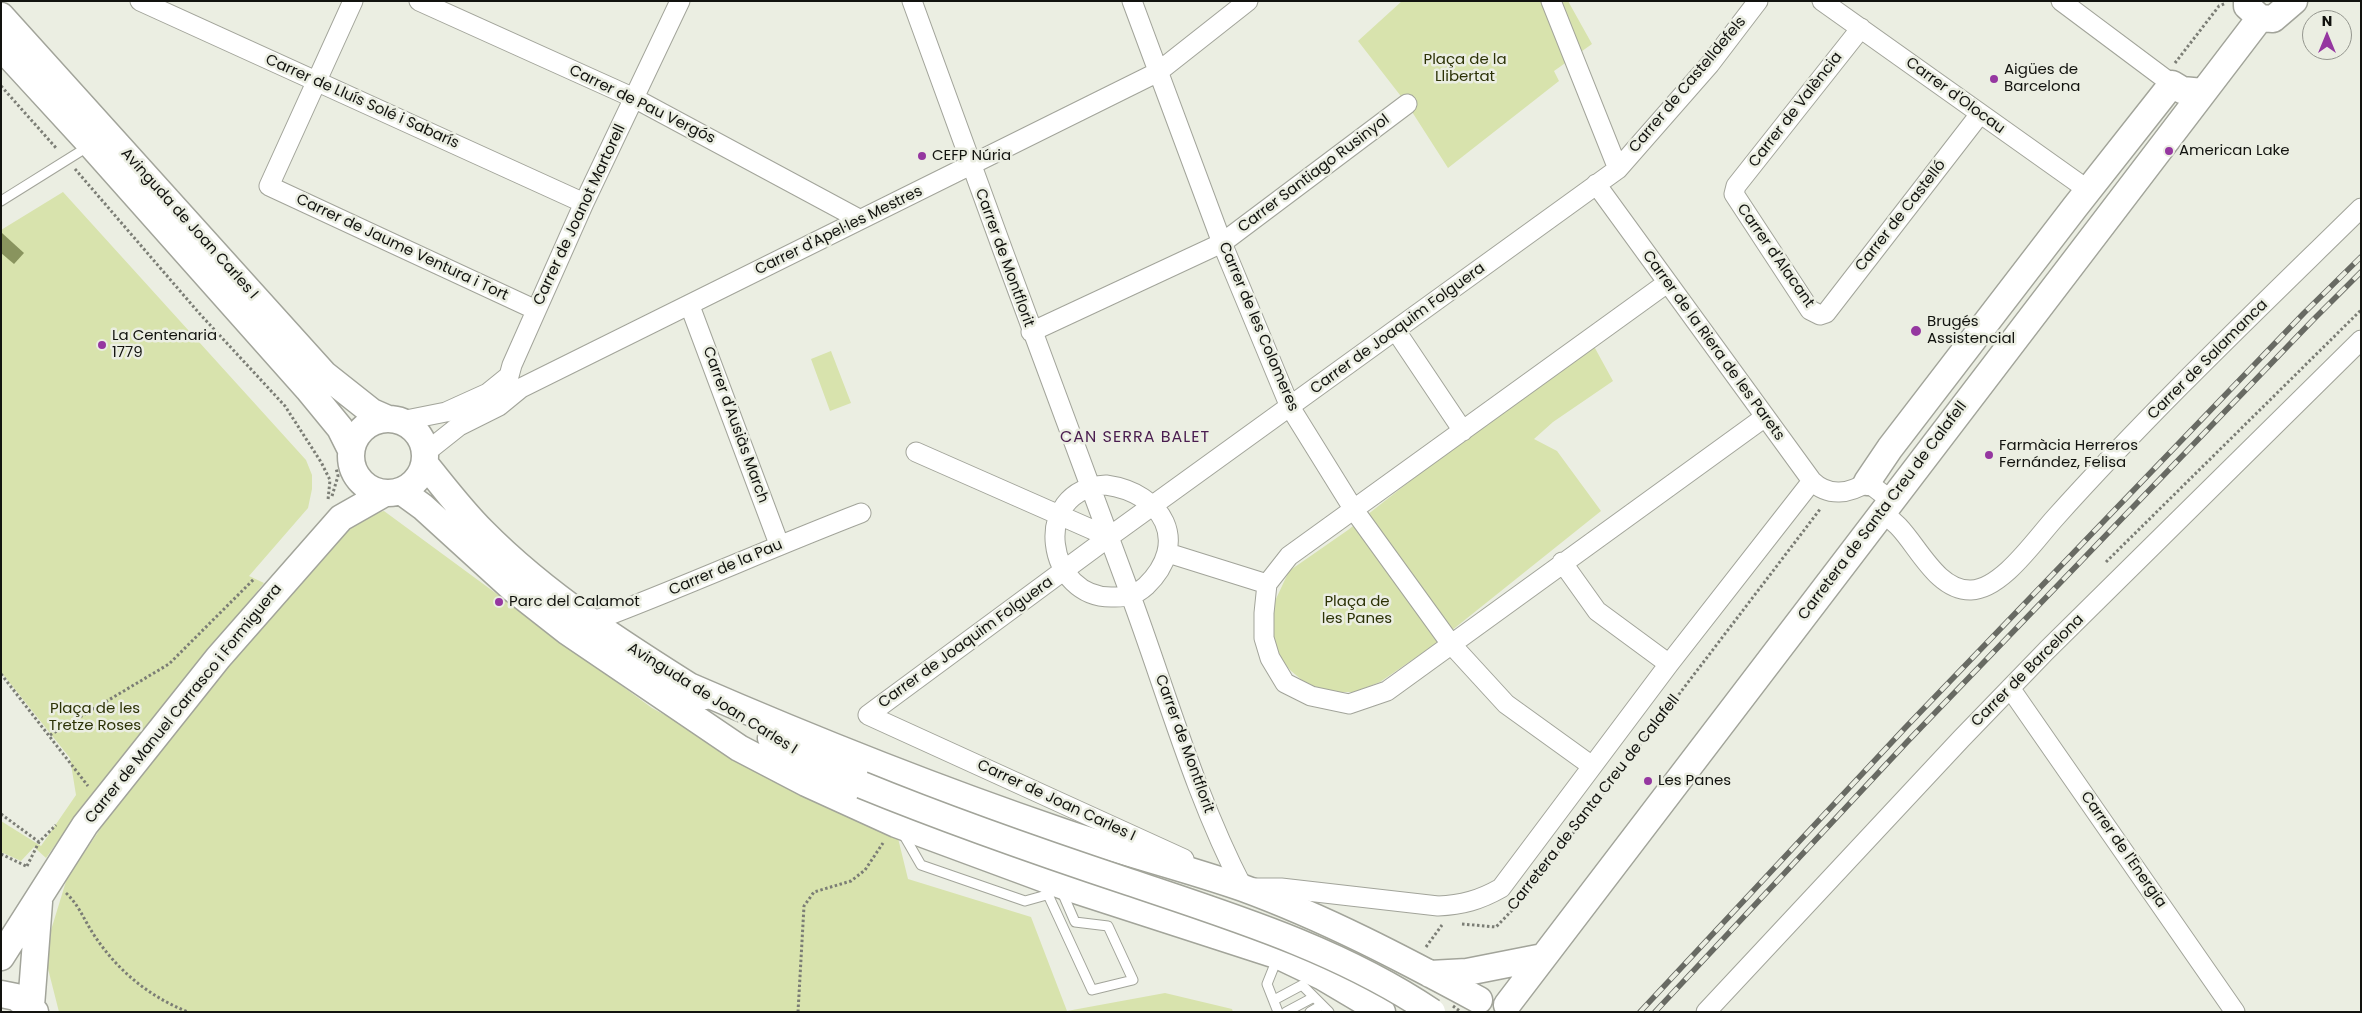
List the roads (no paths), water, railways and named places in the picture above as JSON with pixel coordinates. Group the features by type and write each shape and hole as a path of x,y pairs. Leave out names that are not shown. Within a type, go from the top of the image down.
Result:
{"street":[{"name":"Carrer de Lluís Solé i Sabarís","path":"140,1 584,203"},
{"path":"316,82 353,1"},
{"name":"Carrer de Pau Vergós","path":"419,1 634,98 859,219"},
{"name":"Carrer de Joanot Martorell","path":"394,420 446,412 515,382 536,310 584,203 680,1"},
{"name":"Carrer de Montflorit","path":"912,1 1031,332 1109,537 1220,843 1243,888"},
{"name":"Carrer de les Colomeres","path":"1132,1 1222,243 1290,407 1354,510 1451,644 1506,704 1592,766"},
{"name":"Carrer d'Apel·les Mestres","path":"425,458 459,426 499,406 515,382 690,306 859,219 971,167 1158,72 1248,1"},
{"path":"1551,1 1618,169"},
{"name":"Carrer de Castelldefels","path":"1618,169 1710,64 1758,1"},
{"name":"Carrer d'Olocau","path":"1822,1 2088,190"},
{"path":"2061,1 2172,84 2182,90 2203,92"},
{"name":"Carretera de Santa Creu de Calafell","path":"1511,1008 1543,957 2203,92 2253,9 2273,19 2294,1"},
{"name":"Avinguda de Joan Carles I","path":"1,16 324,374 372,412 394,420"},
{"name":"Carrer de València","path":"1734,194 1736,186 1860,28"},
{"name":"Avinguda de Joan Carles I","path":"1,47 91,145 308,389 340,428 346,458"},
{"name":"Carrer de Jaume Ventura i Tort","path":"316,82 269,186 536,310"},
{"path":"1867,482 1890,448 2172,84"},
{"name":"Carrer Santiago Rusinyol","path":"1031,332 1222,243 1406,104"},
{"name":"Carrer de Castelló","path":"1820,315 1826,313 1980,114"},
{"name":"Carrer de Joaquim Folguera","path":"868,715 1063,570 1618,169"},
{"name":"Carrer de la Riera de les Parets","path":"1596,184 1812,481 1824,490 1841,493 1849,492 1867,482"},
{"name":"Carrer d'Alacant","path":"1734,194 1810,310 1820,315"},
{"name":"Carrer de Salamanca","path":"1867,482 1887,506 1898,526 1935,571 1947,582 1970,590 1992,584 2192,374 2361,208"},
{"path":"1667,283 1289,556 1267,584 1264,638 1270,658 1285,683 1310,696 1349,704 1387,691 1562,562 1765,417"},
{"name":"Carrer d'Ausiàs March","path":"690,306 779,544"},
{"path":"1396,331 1463,431"},
{"name":"Carrer de Barcelona","path":"1706,1012 2010,688 2361,340"},
{"path":"394,420 409,425 419,435 425,458 421,475 414,484 393,492 372,490 355,474 346,458 356,438 364,428 376,421 394,420"},
{"path":"916,452 1109,537"},
{"name":"Carrer de Manuel Carrasco i Formiguera","path":"1,957 101,803 218,658 333,510 346,458"},
{"name":"Avinguda de Joan Carles I","path":"425,458 482,531 536,580 641,657 738,748 806,784 896,824 1052,886 1288,961 1376,1010"},
{"name":"Carretera de Santa Creu de Calafell","path":"1340,895 1438,906 1459,905 1480,900 1501,888 1669,664 1812,481"},
{"path":"1106,484 1124,487 1144,497 1153,505 1162,518 1168,534 1168,553 1156,575 1144,588 1131,597 1104,598 1088,592 1074,583 1063,570 1055,544 1055,531 1058,515 1076,493 1089,486 1106,484"},
{"name":"Avinguda de Joan Carles I","path":"393,492 423,507 512,588 568,632 684,696 862,785 999,838 1262,927 1311,946 1368,975 1432,1012"},
{"name":"Carrer de Manuel Carrasco i Formiguera","path":"333,510 393,492"},
{"name":"Carrer de la Pau","path":"591,622 666,593 779,544 860,514"},
{"path":"1168,553 1267,584"},
{"path":"1562,562 1597,611 1669,664"},
{"name":"Carrer de l'Energia","path":"2010,688 2235,1012"},
{"path":"684,696 1061,832 1243,888 1311,916 1479,1000"},
{"name":"Carrer de Joan Carles I","path":"868,715 1179,857 1218,872 1243,888"},
{"path":"1243,888 1281,888 1340,895"},
{"name":"Carrer de Manuel Carrasco i Formiguera","path":"33,1009 45,890"},
{"path":"1288,961 1296,954 1311,916 1319,904 1340,895"},
{"path":"1430,974 1467,972 1543,957"},
{"path":"1,994 16,998 33,1009"},
{"path":"1455,1012 1465,1005 1479,1000 1496,1001 1511,1008"}],"lane":[{"path":"1,201 91,145"},
{"path":"1052,886 1062,892 1075,922 1108,926 1133,980 1092,990 1052,886"},
{"path":"1278,1012 1267,984 1288,961"},
{"path":"1274,1000 1302,985 1326,1009"},
{"path":"1286,1012 1314,997"},
{"path":"1310,1012 1326,1009"}],"railway":[{"path":"1640,1012 1905,728 2304,313 2361,257"},
{"path":"1655,1012 1907,742 2361,272"}],"place":[{"name":"Aigües de Barcelona","path":"1994,79"},
{"name":"American Lake","path":"2169,151"},
{"name":"CEFP Núria","path":"922,156"},
{"name":"Brugés Assistencial","path":"1916,331"},
{"name":"La Centenaria 1779","path":"102,345"},
{"name":"Farmàcia Herreros Fernández, Felisa","path":"1989,455"},
{"name":"Parc del Calamot","path":"499,602"},
{"name":"Les Panes","path":"1648,781"}],"district":[{"name":"CAN SERRA BALET","path":"1135,438"}],"park label":[{"name":"Plaça de la Llibertat","path":"1465,68"},
{"name":"Plaça de les Panes","path":"1357,610"},
{"name":"Plaça de les Tretze Roses","path":"95,718"}]}
